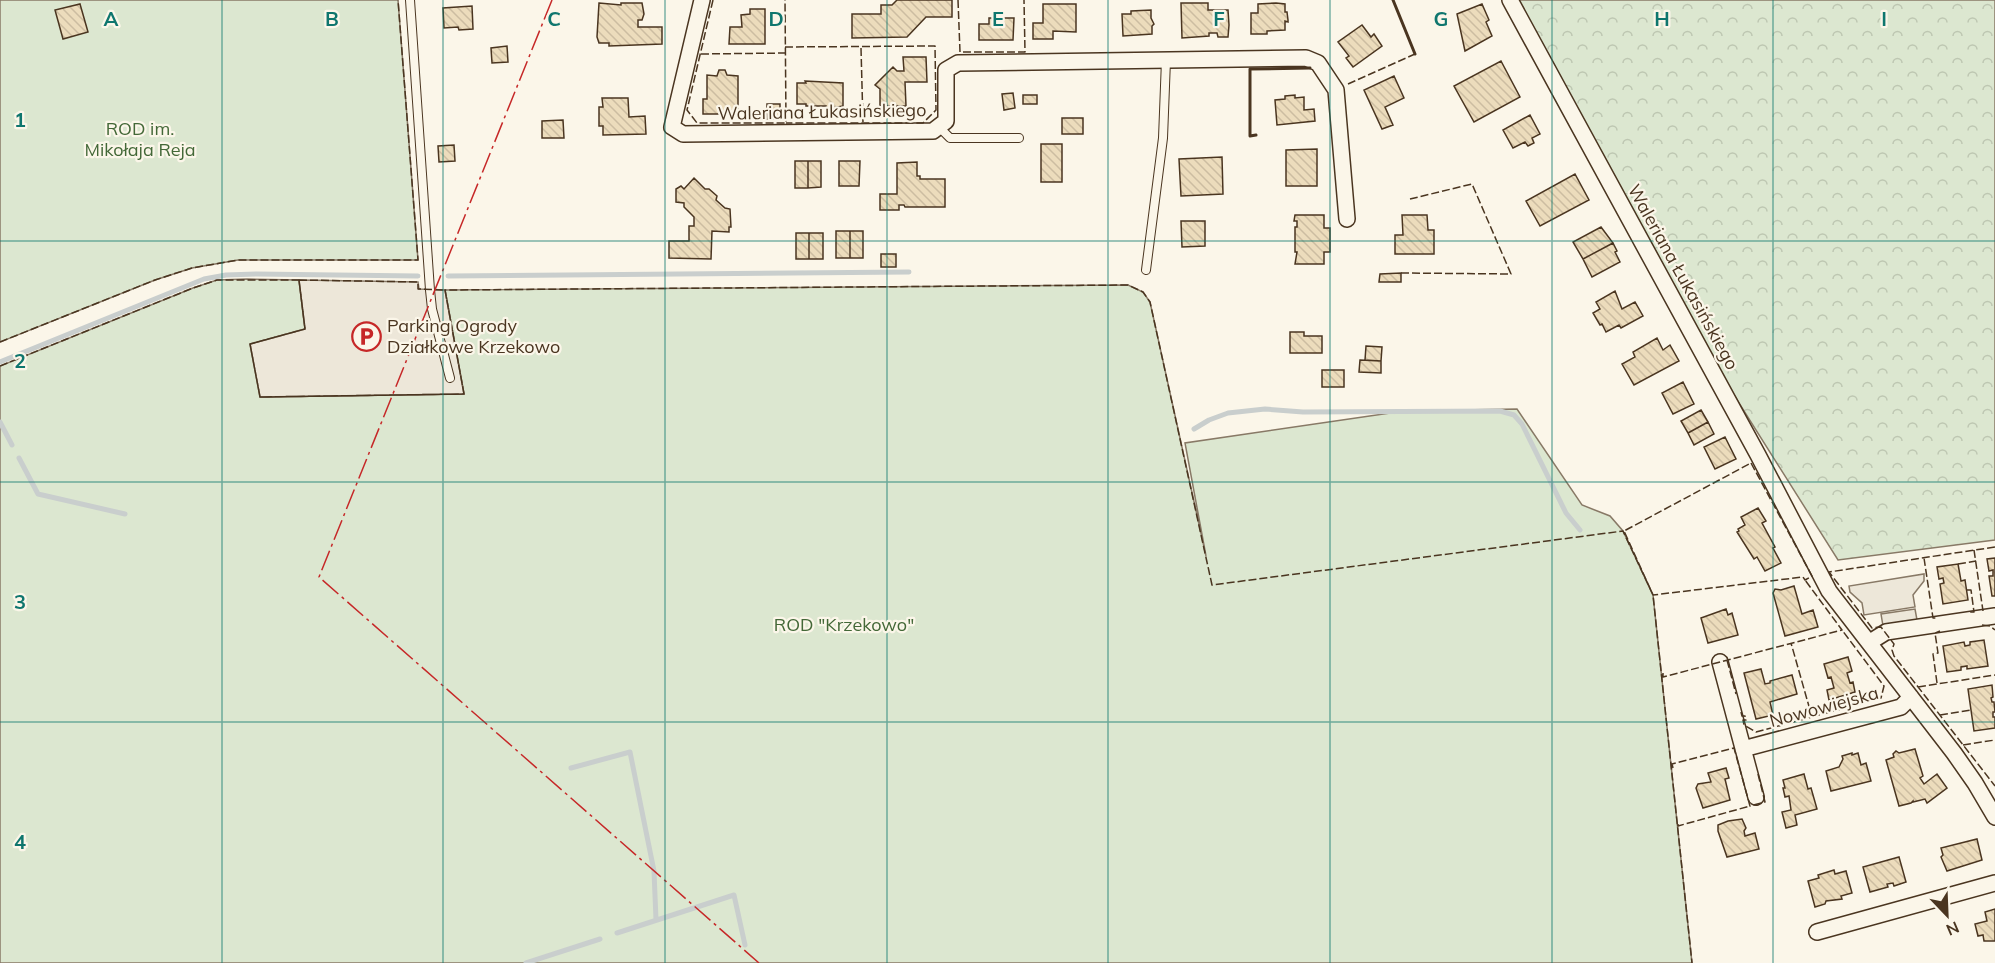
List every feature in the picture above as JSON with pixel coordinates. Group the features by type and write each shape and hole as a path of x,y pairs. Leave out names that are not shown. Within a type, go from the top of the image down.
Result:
{"street":[{"name":"Waleriana Łukasińskiego","path":"702,0 672,127 683,134 933,131 946,121 946,70 958,63 1306,58 1318,63 1336,90 1347,219"},
{"name":"Waleriana Łukasińskiego","path":"1510,0 1758,454 1820,573"},
{"name":"Nowowiejska","path":"1820,573 1829,591 1975,783 1995,817"},
{"path":"1870,642 1886,632 1995,616"},
{"path":"1720,662 1756,797"},
{"name":"Nowowiejska","path":"1743,749 1901,707 1911,698"},
{"path":"1817,932 1995,883"}],"lane":[{"path":"410,0 432,309 450,378"},
{"path":"1146,270 1163,138 1166,60"},
{"path":"939,127 950,138 1019,138"}],"green space":[{"name":"ROD im. Mikołaja Reja","path":"0,0 398,0 418,260 238,260 192,268 155,280 0,342"},
{"path":"1517,0 1995,0 1995,540 1838,560 1727,384"},
{"name":"ROD \"Krzekowo\"","path":"217,280 299,280 305,329 261,397 464,394 445,290 1128,285 1143,292 1150,302 1206,556 1185,443 1404,411 1517,409 1582,505 1610,516 1623,531 1653,595 1692,963 0,963 0,366 193,288"}],"shaded area":[{"name":"Parking Ogrody Działkowe Krzekowo","path":"299,280 418,282 419,289 445,290 464,394 260,397 250,344 305,329"},
{"path":"1924,574 1924,581 1913,595 1915,607 1864,615 1862,603 1850,592 1849,586"},
{"path":"1915,609 1917,620 1883,626 1881,614"}],"building":[{"path":"897,0 952,0 952,17 926,17 907,37 852,38 852,14 881,14 881,5 892,5"},
{"path":"599,3 621,5 621,3 642,3 644,14 642,20 638,20 638,27 662,27 662,44 609,46 609,43 599,43 597,37"},
{"path":"1181,3 1208,3 1208,10 1228,10 1228,37 1218,37 1217,33 1209,33 1209,36 1182,38"},
{"path":"80,4 88,32 63,39 55,10"},
{"path":"1043,4 1076,4 1076,32 1053,31 1053,39 1033,39 1033,23 1043,23"},
{"path":"1258,4 1285,4 1288,22 1285,21 1285,30 1267,31 1267,34 1251,34 1251,13 1258,13"},
{"path":"1482,4 1489,20 1486,22 1492,36 1465,51 1457,14"},
{"path":"472,6 473,29 444,28 443,8"},
{"path":"750,9 765,9 765,44 729,44 730,27 742,27 741,15 750,14"},
{"path":"1151,10 1154,24 1152,34 1123,36 1122,14"},
{"path":"989,18 1014,18 1013,40 979,40 979,24 989,24"},
{"path":"1362,25 1371,37 1374,34 1382,46 1353,67 1346,58 1349,56 1338,42"},
{"path":"507,46 508,62 492,63 491,48"},
{"path":"903,57 926,57 927,82 905,82 906,106 880,106 880,89 875,85 893,67 897,71 904,71"},
{"path":"1501,61 1520,97 1474,122 1454,86"},
{"path":"719,70 725,70 727,75 738,76 738,114 703,114 703,99 707,99 707,75 717,76"},
{"path":"1394,76 1404,98 1385,107 1393,125 1382,129 1364,90"},
{"path":"805,81 843,83 843,106 826,109 826,106 797,104 797,83 806,83"},
{"path":"1013,93 1015,108 1004,110 1002,94"},
{"path":"1023,95 1037,95 1037,104 1023,104"},
{"path":"1295,95 1295,98 1304,97 1304,110 1314,109 1315,121 1277,125 1275,100"},
{"path":"602,98 628,98 629,117 645,116 646,134 603,135 603,126 599,126 599,107 603,107"},
{"path":"767,104 780,104 780,119 767,119"},
{"path":"1530,115 1540,134 1532,138 1534,143 1528,146 1525,142 1513,148 1503,130"},
{"path":"1062,118 1083,118 1083,134 1062,134"},
{"path":"563,120 564,138 542,138 542,121"},
{"path":"1041,144 1062,144 1062,182 1041,182"},
{"path":"454,145 455,161 439,162 438,146"},
{"path":"1317,149 1317,186 1286,186 1286,150"},
{"path":"1222,157 1223,194 1181,196 1179,159"},
{"path":"795,161 808,161 808,188 795,188"},
{"path":"808,161 821,161 821,187 808,188"},
{"path":"839,161 860,161 859,186 839,186"},
{"path":"917,162 917,176 920,176 920,179 945,179 945,207 899,205 899,210 880,210 880,194 897,194 897,163"},
{"path":"1575,174 1589,200 1540,226 1526,201"},
{"path":"694,178 705,189 709,189 717,196 716,200 725,208 730,209 731,227 729,227 729,232 712,231 711,259 669,258 669,241 689,241 689,226 694,226 694,217 684,207 684,203 676,202 676,189 681,186 684,189"},
{"path":"1295,215 1324,215 1324,228 1330,228 1330,252 1324,252 1324,264 1295,264 1297,221 1294,221"},
{"path":"1402,215 1427,215 1428,230 1434,230 1434,254 1395,254 1395,235 1403,235"},
{"path":"1181,221 1205,221 1205,246 1182,247"},
{"path":"1601,227 1613,243 1583,259 1573,242"},
{"path":"836,231 850,231 850,258 836,258"},
{"path":"850,231 863,231 863,258 850,258"},
{"path":"796,233 809,233 809,259 796,259"},
{"path":"809,233 823,233 823,259 809,259"},
{"path":"1613,243 1620,262 1592,277 1583,259"},
{"path":"881,254 896,254 896,267 881,267"},
{"path":"1401,273 1401,282 1379,282 1380,274"},
{"path":"1615,291 1622,309 1635,302 1643,316 1621,328 1619,325 1606,332 1593,313 1600,309 1596,302"},
{"path":"1290,332 1304,332 1304,336 1322,336 1322,353 1290,353"},
{"path":"1657,338 1663,350 1670,345 1679,361 1634,385 1622,364 1635,357 1633,352"},
{"path":"1366,346 1382,347 1381,361 1365,360"},
{"path":"1360,360 1381,361 1381,373 1359,372"},
{"path":"1322,370 1344,370 1344,387 1322,387"},
{"path":"1683,382 1694,404 1673,414 1662,393"},
{"path":"1701,410 1708,422 1688,433 1681,421"},
{"path":"1708,422 1714,434 1694,445 1688,433"},
{"path":"1725,437 1736,459 1715,469 1704,447"},
{"path":"1758,508 1766,521 1762,523 1781,563 1765,571 1757,557 1754,559 1737,532 1745,525 1741,517"},
{"path":"1995,558 1995,596 1992,596 1989,576 1993,576 1993,570 1989,571 1987,559"},
{"path":"1958,564 1961,581 1965,580 1968,600 1943,604 1940,584 1944,583 1943,578 1939,579 1937,567"},
{"path":"1794,586 1802,614 1813,610 1818,627 1785,636 1773,593 1775,589 1781,590"},
{"path":"1726,609 1728,615 1732,613 1738,635 1708,643 1701,618"},
{"path":"1984,640 1988,666 1967,669 1967,666 1961,667 1961,670 1947,672 1943,646 1964,642 1965,646 1970,645 1970,642"},
{"path":"1848,657 1852,671 1847,673 1850,683 1853,682 1855,692 1829,700 1827,690 1834,688 1824,664"},
{"path":"1761,669 1765,684 1792,675 1797,694 1770,702 1773,715 1756,719 1744,673"},
{"path":"1992,685 1993,697 1991,698 1994,702 1995,728 1974,731 1968,689"},
{"path":"1915,749 1923,776 1920,778 1924,784 1937,774 1947,788 1927,803 1925,799 1899,806 1886,760 1894,757 1893,754 1896,751 1899,753"},
{"path":"1852,753 1852,755 1858,753 1861,765 1866,763 1871,781 1831,791 1826,771 1839,767 1842,756"},
{"path":"1726,768 1729,778 1725,779 1730,800 1703,808 1696,788 1698,784 1711,782 1708,773"},
{"path":"1804,774 1817,809 1795,815 1797,825 1786,828 1782,812 1791,810 1789,796 1785,797 1783,780"},
{"path":"1742,819 1746,828 1745,836 1755,833 1759,849 1727,857 1718,825"},
{"path":"1977,839 1982,860 1947,871 1941,857 1943,855 1941,848"},
{"path":"1899,857 1906,882 1894,886 1893,883 1887,884 1888,887 1870,892 1863,867"},
{"path":"1834,870 1835,874 1846,871 1852,893 1841,896 1842,899 1826,901 1825,904 1815,907 1808,881"},
{"path":"1995,909 1995,941 1984,941 1983,935 1978,936 1975,924 1987,921 1985,912"}],"waterway":[{"path":"448,276 909,272"},
{"path":"0,362 204,279 226,275 256,274 418,276"},
{"path":"1194,429 1228,413 1265,409 1303,412 1500,411 1514,415 1522,424 1566,513 1580,530"},
{"path":"0,422 12,445"},
{"path":"19,458 38,494 125,514"},
{"path":"571,768 630,752 654,871 656,920"},
{"path":"617,933 734,895 745,945"},
{"path":"526,963 600,939"}],"fence":[{"path":"0,342 155,280 192,268 238,260 418,260 398,0"},
{"path":"713,0 687,110 697,123 786,123 785,0"},
{"path":"958,0 960,52 1025,52 1024,0"},
{"path":"785,47 935,46 936,110 923,123 786,123"},
{"path":"861,48 863,123"},
{"path":"701,54 786,53"},
{"path":"1348,84 1415,54"},
{"path":"1401,273 1511,274 1472,184 1410,199"},
{"path":"0,366 217,280 299,280 305,329 250,344 260,397 464,394"},
{"path":"299,280 418,282 418,289 445,290 464,394 260,397 250,344 305,329 299,280"},
{"path":"464,394 445,290 1128,285 1143,292 1150,302 1212,585 1623,531 1653,595 1692,963"},
{"path":"1751,463 1812,576 1805,580 1803,577 1653,595 1624,531 1751,463"},
{"path":"1995,547 1829,572 1872,628 1881,627 1894,644 1892,650 1894,656 1995,786"},
{"path":"1974,550 1983,611"},
{"path":"1924,558 1933,618 1937,618"},
{"path":"1958,564 1976,561"},
{"path":"1663,673 1663,677 1842,630 1805,580"},
{"path":"1967,590 1971,590 1974,612 1970,612"},
{"path":"1982,625 1990,626 1995,630"},
{"path":"1812,717 1881,698 1884,686 1842,630"},
{"path":"1937,683 1933,654 1938,653 1935,633 1940,631"},
{"path":"1741,712 1746,720 1743,720 1744,725 1756,732 1812,717 1791,643"},
{"path":"1727,660 1736,694"},
{"path":"1918,687 1995,675"},
{"path":"1940,715 1971,710"},
{"path":"1963,745 1995,740"},
{"path":"1673,768 1672,764 1734,748 1750,806 1765,802 1758,774"},
{"path":"1678,824 1678,826 1750,806"}],"wall":[{"path":"1393,0 1415,54"},
{"path":"1256,135 1250,136 1250,69 1310,68"}],"power":[{"path":"552,0 319,577 759,963"}],"place":[{"name":"Parking Ogrody Działkowe Krzekowo","path":"366,336"}]}
